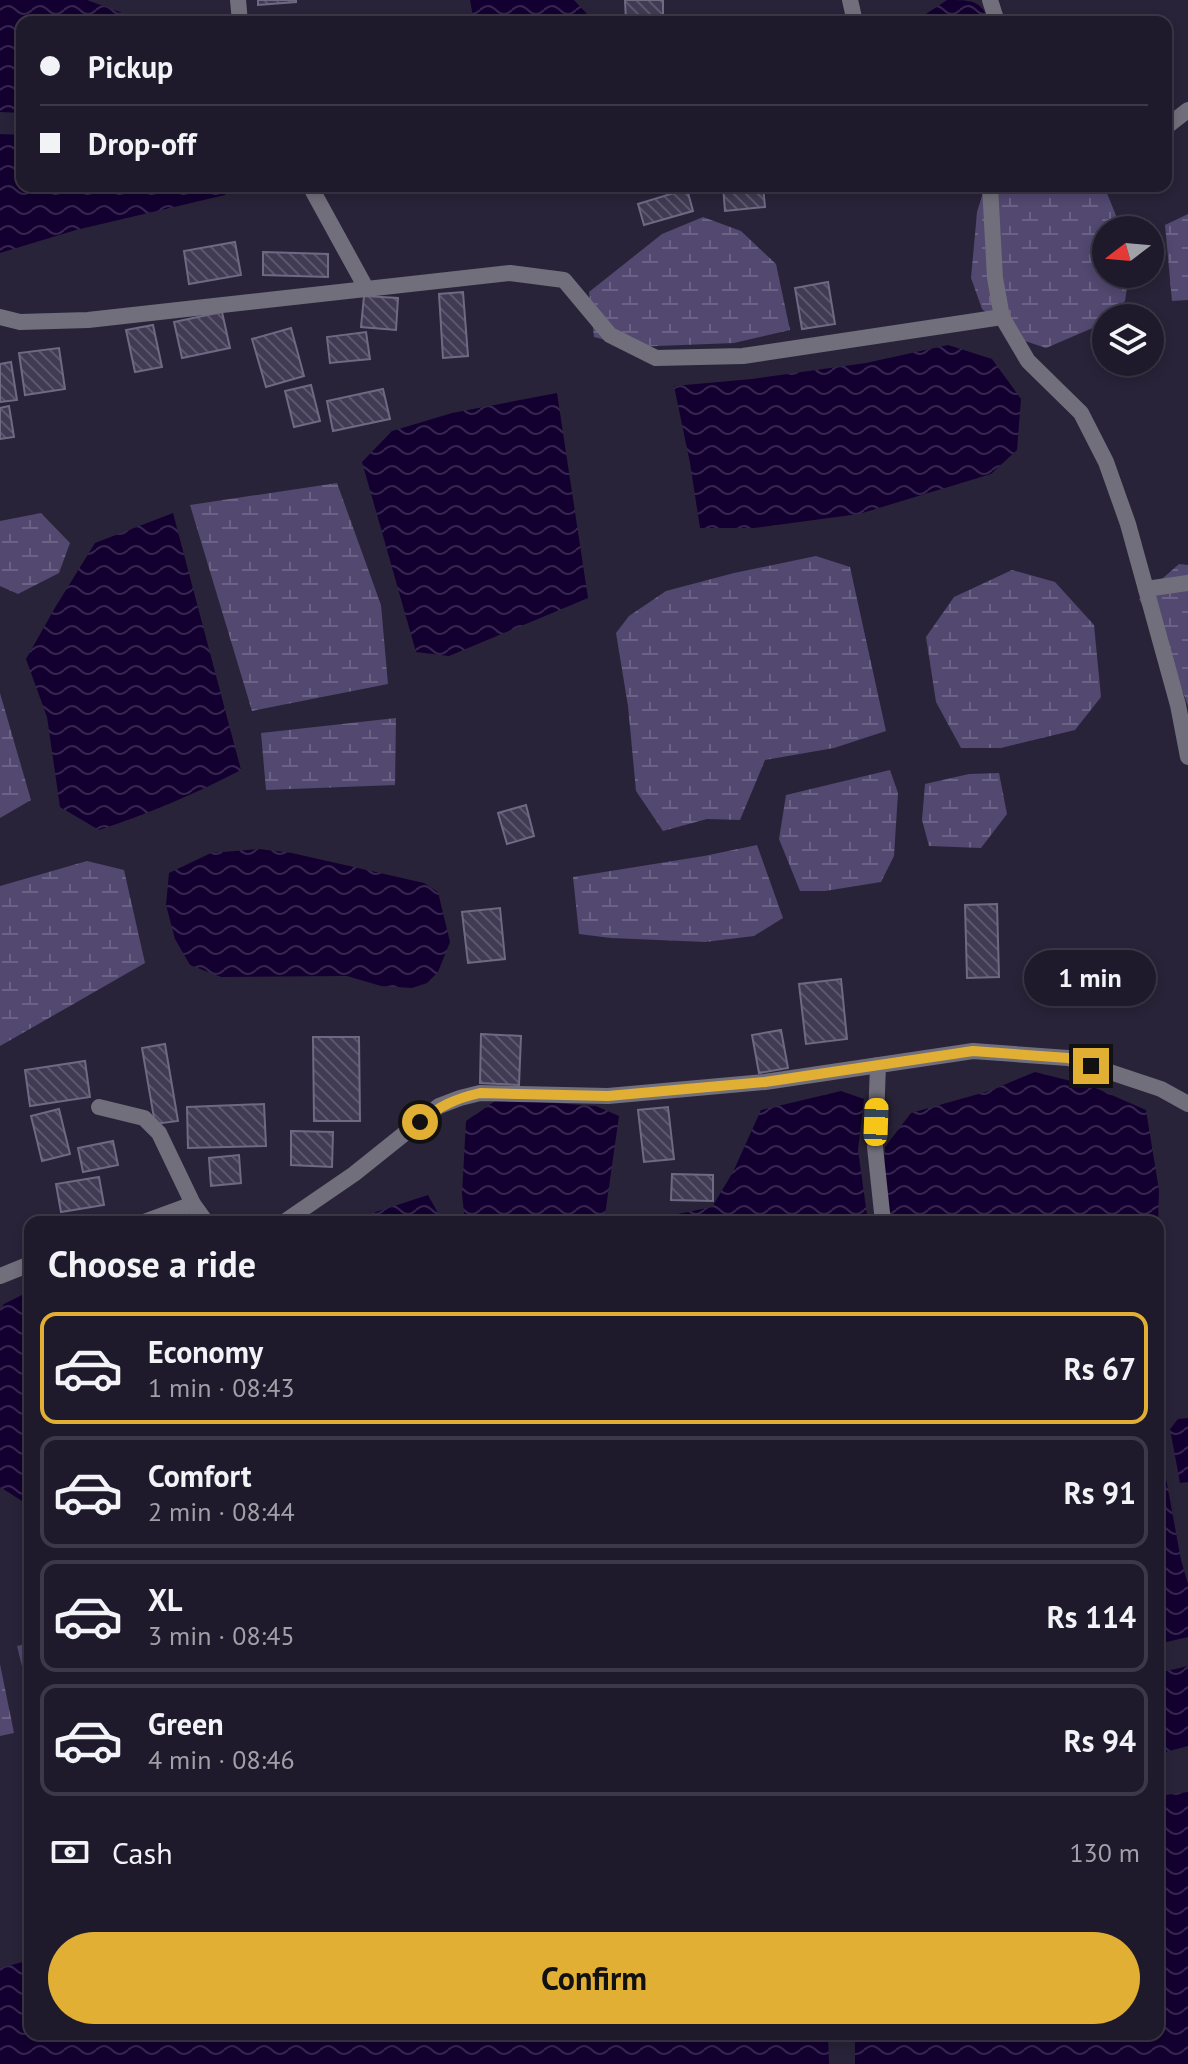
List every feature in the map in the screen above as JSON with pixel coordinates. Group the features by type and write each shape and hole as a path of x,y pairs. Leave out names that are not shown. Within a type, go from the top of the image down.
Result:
{"street":[{"path":"1172,122 1188,110"},
{"path":"313,192 366,288"},
{"path":"990,192 995,278 1002,317 1028,361 1081,413 1106,462 1128,524 1178,705 1188,757"},
{"path":"0,317 20,322 88,320 510,273 564,280 610,335 656,358 743,356 1002,317"},
{"path":"1146,589 1188,583"},
{"path":"293,1216 354,1174 439,1106 480,1093 608,1096 765,1082 973,1051 1068,1058 1161,1089 1188,1104"},
{"path":"878,1065 875,1147 882,1216"},
{"path":"99,1107 144,1118 159,1133 202,1216"},
{"path":"160,1216 193,1204"},
{"path":"0,1276 24,1266"}],"green space":[{"path":"983,192 1106,192 1116,216 1092,216 1092,288 1127,288 1122,304 1092,304 1092,328 1046,348 1016,338 982,309 971,278 977,212"},
{"path":"1188,214 1188,300 1172,301 1165,225"},
{"path":"703,217 741,231 776,264 790,330 734,343 632,347 594,337 589,292 662,234"},
{"path":"337,483 381,605 388,684 252,711 190,505"},
{"path":"41,513 70,543 59,573 18,594 0,586 0,521"},
{"path":"816,556 850,567 886,731 834,748 765,760 740,820 707,819 663,831 636,791 628,706 616,633 629,616 666,591"},
{"path":"1179,564 1188,565 1188,706 1167,649 1139,599"},
{"path":"1012,570 1055,582 1094,625 1101,697 1075,730 1001,748 961,748 936,702 926,637 954,597"},
{"path":"0,693 31,800 0,818"},
{"path":"396,718 395,785 266,790 261,733"},
{"path":"890,770 898,793 894,856 881,882 825,891 800,891 779,839 786,795"},
{"path":"999,773 1007,814 981,848 929,846 922,820 925,784 969,774"},
{"path":"757,845 783,918 754,936 705,942 579,934 573,877"},
{"path":"87,861 124,870 145,963 0,1046 0,886"},
{"path":"24,1644 24,1675 17,1646"},
{"path":"0,1664 14,1733 0,1736"}],"water":[{"path":"0,0 87,0 131,16 16,16 16,113 0,112"},
{"path":"470,0 574,0 587,14 587,16 473,16"},
{"path":"947,0 963,0 979,5 987,16 923,16"},
{"path":"0,134 16,135 16,192 226,192 225,195 76,230 0,253"},
{"path":"948,345 992,359 1021,399 1017,450 991,474 859,514 754,528 700,528 674,386 866,363"},
{"path":"557,393 588,598 449,656 416,652 362,462 392,431 452,413"},
{"path":"173,513 241,770 171,803 99,830 60,807 47,717 26,659 95,543"},
{"path":"259,849 292,853 424,883 438,892 450,942 438,972 427,983 412,988 381,986 347,976 221,977 190,965 175,939 166,905 169,873 211,853"},
{"path":"1035,1072 1091,1086 1146,1110 1159,1190 1158,1216 887,1216 883,1188 885,1147 911,1113 989,1091"},
{"path":"841,1091 864,1099 858,1150 867,1216 668,1216 712,1207 733,1172 761,1110"},
{"path":"498,1099 596,1106 619,1116 605,1216 464,1216 462,1194 466,1121"},
{"path":"428,1195 440,1216 363,1216"},
{"path":"24,1294 24,1502 0,1487 0,1310 4,1304"},
{"path":"1188,1418 1188,1482 1180,1483 1170,1429 1178,1419"},
{"path":"1164,1467 1188,1584 1188,1637 1164,1643"},
{"path":"1188,1666 1188,1746 1164,1752 1164,1672"},
{"path":"1188,1792 1188,2064 855,2064 855,2040 1164,2040 1164,1795"},
{"path":"24,1962 24,2040 828,2040 829,2064 0,2064 0,1968"}],"building":[{"path":"258,0 296,0 296,2 258,5"},
{"path":"625,0 663,0 663,16 626,16"},
{"path":"677,192 688,192 693,211 644,225 638,204"},
{"path":"723,192 764,192 765,207 725,211"},
{"path":"235,242 241,275 189,284 184,251"},
{"path":"263,252 328,254 328,277 263,275"},
{"path":"828,282 835,324 802,329 795,288"},
{"path":"463,292 468,356 443,358 439,294"},
{"path":"364,296 398,298 396,330 361,327"},
{"path":"222,312 230,348 182,358 174,322"},
{"path":"153,325 162,367 135,372 126,330"},
{"path":"291,328 304,376 266,387 252,339"},
{"path":"366,332 370,359 330,363 327,337"},
{"path":"59,348 65,389 25,395 19,353"},
{"path":"11,362 17,400 0,402 0,364"},
{"path":"311,385 320,421 294,427 285,391"},
{"path":"383,389 390,419 333,431 327,401"},
{"path":"9,406 14,437 0,439 0,408"},
{"path":"526,805 534,836 507,844 498,813"},
{"path":"997,904 999,977 967,978 965,905"},
{"path":"500,908 505,959 468,963 462,912"},
{"path":"841,979 847,1039 806,1044 799,984"},
{"path":"781,1030 788,1068 759,1073 752,1035"},
{"path":"481,1034 521,1036 519,1085 480,1083"},
{"path":"313,1037 359,1037 360,1121 314,1121"},
{"path":"165,1044 178,1121 155,1124 142,1048"},
{"path":"85,1061 90,1097 30,1106 25,1070"},
{"path":"264,1104 266,1146 188,1148 187,1107"},
{"path":"668,1107 674,1159 644,1162 638,1110"},
{"path":"59,1109 70,1154 42,1161 31,1116"},
{"path":"291,1131 333,1132 332,1167 291,1165"},
{"path":"113,1141 118,1165 83,1172 78,1148"},
{"path":"239,1155 241,1183 211,1186 209,1158"},
{"path":"672,1174 713,1175 713,1201 671,1200"},
{"path":"99,1177 104,1205 61,1212 56,1184"}],"route":[{"path":"420,1122 439,1106 480,1093 608,1096 765,1082 973,1051 1068,1058 1091,1066"}]}
